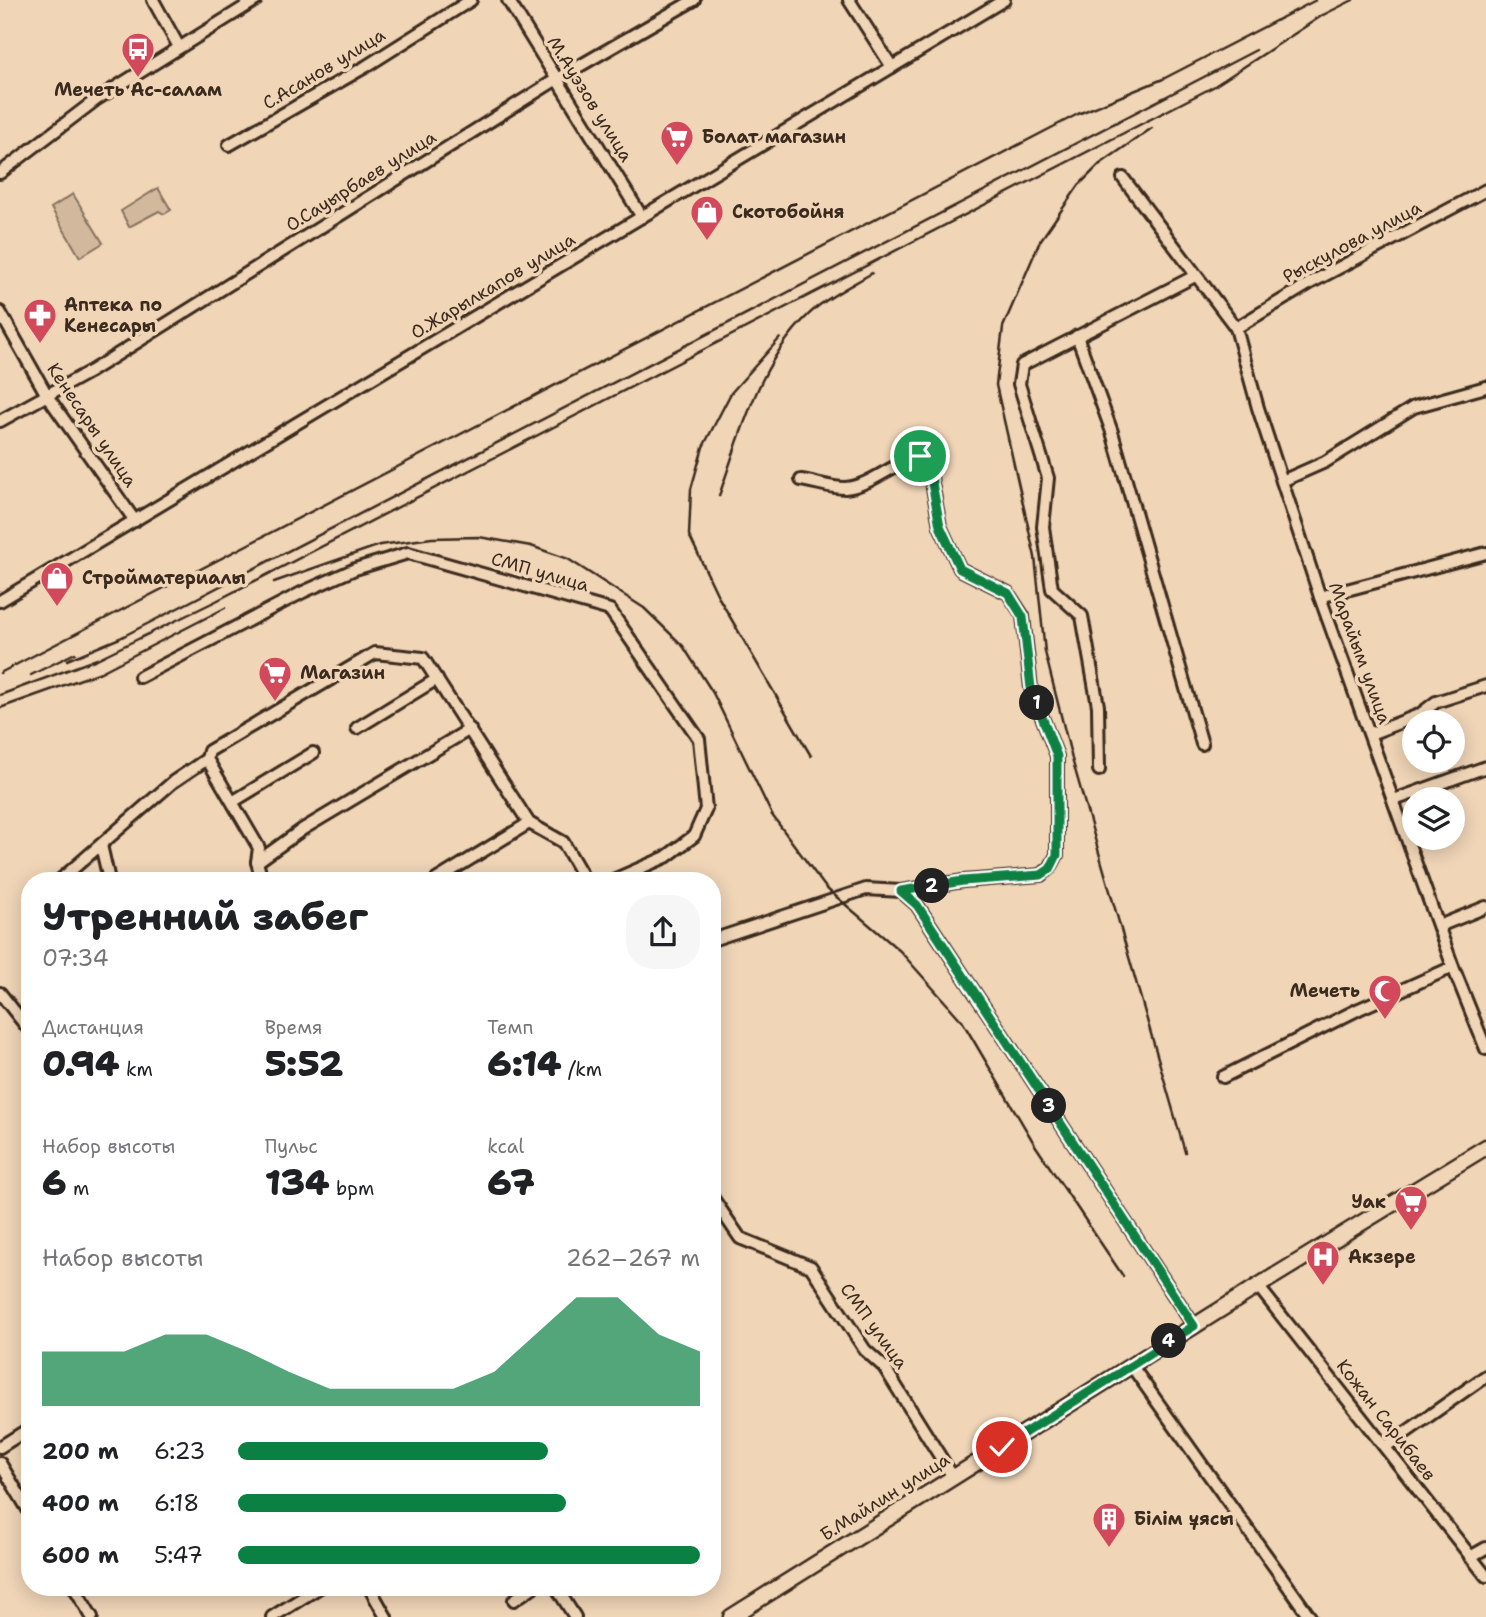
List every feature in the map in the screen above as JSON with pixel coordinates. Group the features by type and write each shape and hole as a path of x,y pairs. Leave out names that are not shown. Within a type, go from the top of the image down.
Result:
{"street":[{"path":"153,0 179,47"},
{"path":"0,173 97,99 256,0"},
{"name":"С.Асанов улица","path":"229,145 365,67 471,0"},
{"name":"М.Ауэзов улица","path":"508,0 642,217"},
{"name":"О.Сауырбаев улица","path":"0,421 48,397 557,79 694,0"},
{"path":"849,0 892,66"},
{"name":"О.Жарылкапов улица","path":"0,601 1004,0"},
{"name":"Марайым улица","path":"1123,178 1236,327 1258,408 1320,597 1453,967 1486,1049"},
{"name":"Рыскулова улица","path":"1236,327 1312,282 1486,190"},
{"path":"1099,770 1098,706 1082,616 1052,589 1043,527 1048,478 1019,384 1022,365 1195,276"},
{"name":"Кенесары улица","path":"0,312 48,397 135,521"},
{"path":"1077,336 1112,432 1202,744"},
{"path":"1282,481 1325,462 1361,437 1415,407 1486,387"},
{"path":"721,937 866,889 901,891 963,881 1041,875 1050,869 1057,855 1057,756 1031,688 1023,617 1008,593 960,569 940,526 928,461 920,456 902,460 870,479 845,488 802,480"},
{"name":"СМП улица","path":"140,677 303,592 355,569 408,553 610,610 699,739 706,809 694,836 666,857 631,872"},
{"path":"1320,597 1486,553"},
{"path":"69,872 173,782 207,759 209,751 375,653 424,658 529,823 563,842 580,872"},
{"path":"357,728 437,679"},
{"path":"1370,734 1419,715 1436,702 1486,685"},
{"path":"257,862 303,828 470,729"},
{"path":"234,801 313,753"},
{"path":"207,759 260,848 257,862 260,872"},
{"path":"1394,800 1486,767"},
{"path":"449,872 529,823"},
{"path":"101,845 107,872"},
{"path":"901,891 917,905 1194,1326"},
{"path":"1438,926 1486,907"},
{"path":"1223,1077 1359,1009 1453,967"},
{"path":"0,993 21,1020"},
{"name":"Б.Майлин улица","path":"731,1617 1258,1286 1486,1147"},
{"name":"СМП улица","path":"721,1210 740,1238 811,1267 865,1350 884,1367 953,1477"},
{"name":"Кожан Сарибаев","path":"1258,1286 1486,1576"},
{"path":"1131,1366 1310,1617"},
{"path":"1385,1447 1486,1376"},
{"path":"0,1447 21,1434"},
{"path":"0,1463 21,1498"},
{"path":"1470,1557 1486,1548"},
{"path":"79,1596 92,1617"},
{"path":"272,1617 306,1596"},
{"path":"374,1596 386,1617"},
{"path":"513,1600 519,1596"},
{"path":"562,1596 575,1617"}],"shaded area":[{"path":"158,188 171,210 164,214 159,211 129,227 121,211"},
{"path":"73,194 103,243 80,257 51,208"}],"railway":[{"path":"0,673 1078,114 1163,79 1316,0"},
{"path":"1315,19 1353,0"},
{"path":"0,695 97,659 216,601 1213,87 1323,15"},
{"path":"67,660 120,638 1256,50"},
{"path":"1152,128 1100,164 1079,185 1040,241 1003,327 996,385 1035,557 1045,652 1072,759 1185,1152"},
{"path":"719,496 745,420 767,370 781,347 817,307 872,273"},
{"path":"780,338 731,393 703,447 691,489 689,535 719,598 811,756"},
{"path":"274,582 380,545 432,538 479,537 531,546 568,559 644,608 683,646 713,693 772,815 826,888 900,951 962,1021 1035,1145 1123,1276"},
{"path":"0,708 101,672 225,608"},
{"path":"31,675 75,653"}],"place":[{"name":"Мечеть Ас-салам","path":"138,79"},
{"name":"Болат магазин","path":"677,167"},
{"name":"Скотобойня","path":"707,242"},
{"name":"Аптека по Кенесары","path":"40,345"},
{"name":"Стройматериалы","path":"57,608"},
{"name":"Магазин","path":"275,703"},
{"name":"Мечеть","path":"1385,1021"},
{"name":"Уак","path":"1411,1232"},
{"name":"Акзере","path":"1323,1287"},
{"name":"Білім ұясы","path":"1109,1549"}],"route":[{"path":"920,456 928,461 940,526 960,569 988,586 1008,593 1023,617 1031,688 1057,756 1058,838 1057,855 1050,869 1041,875 963,881 901,891 917,905 1194,1326 1002,1447"}]}
